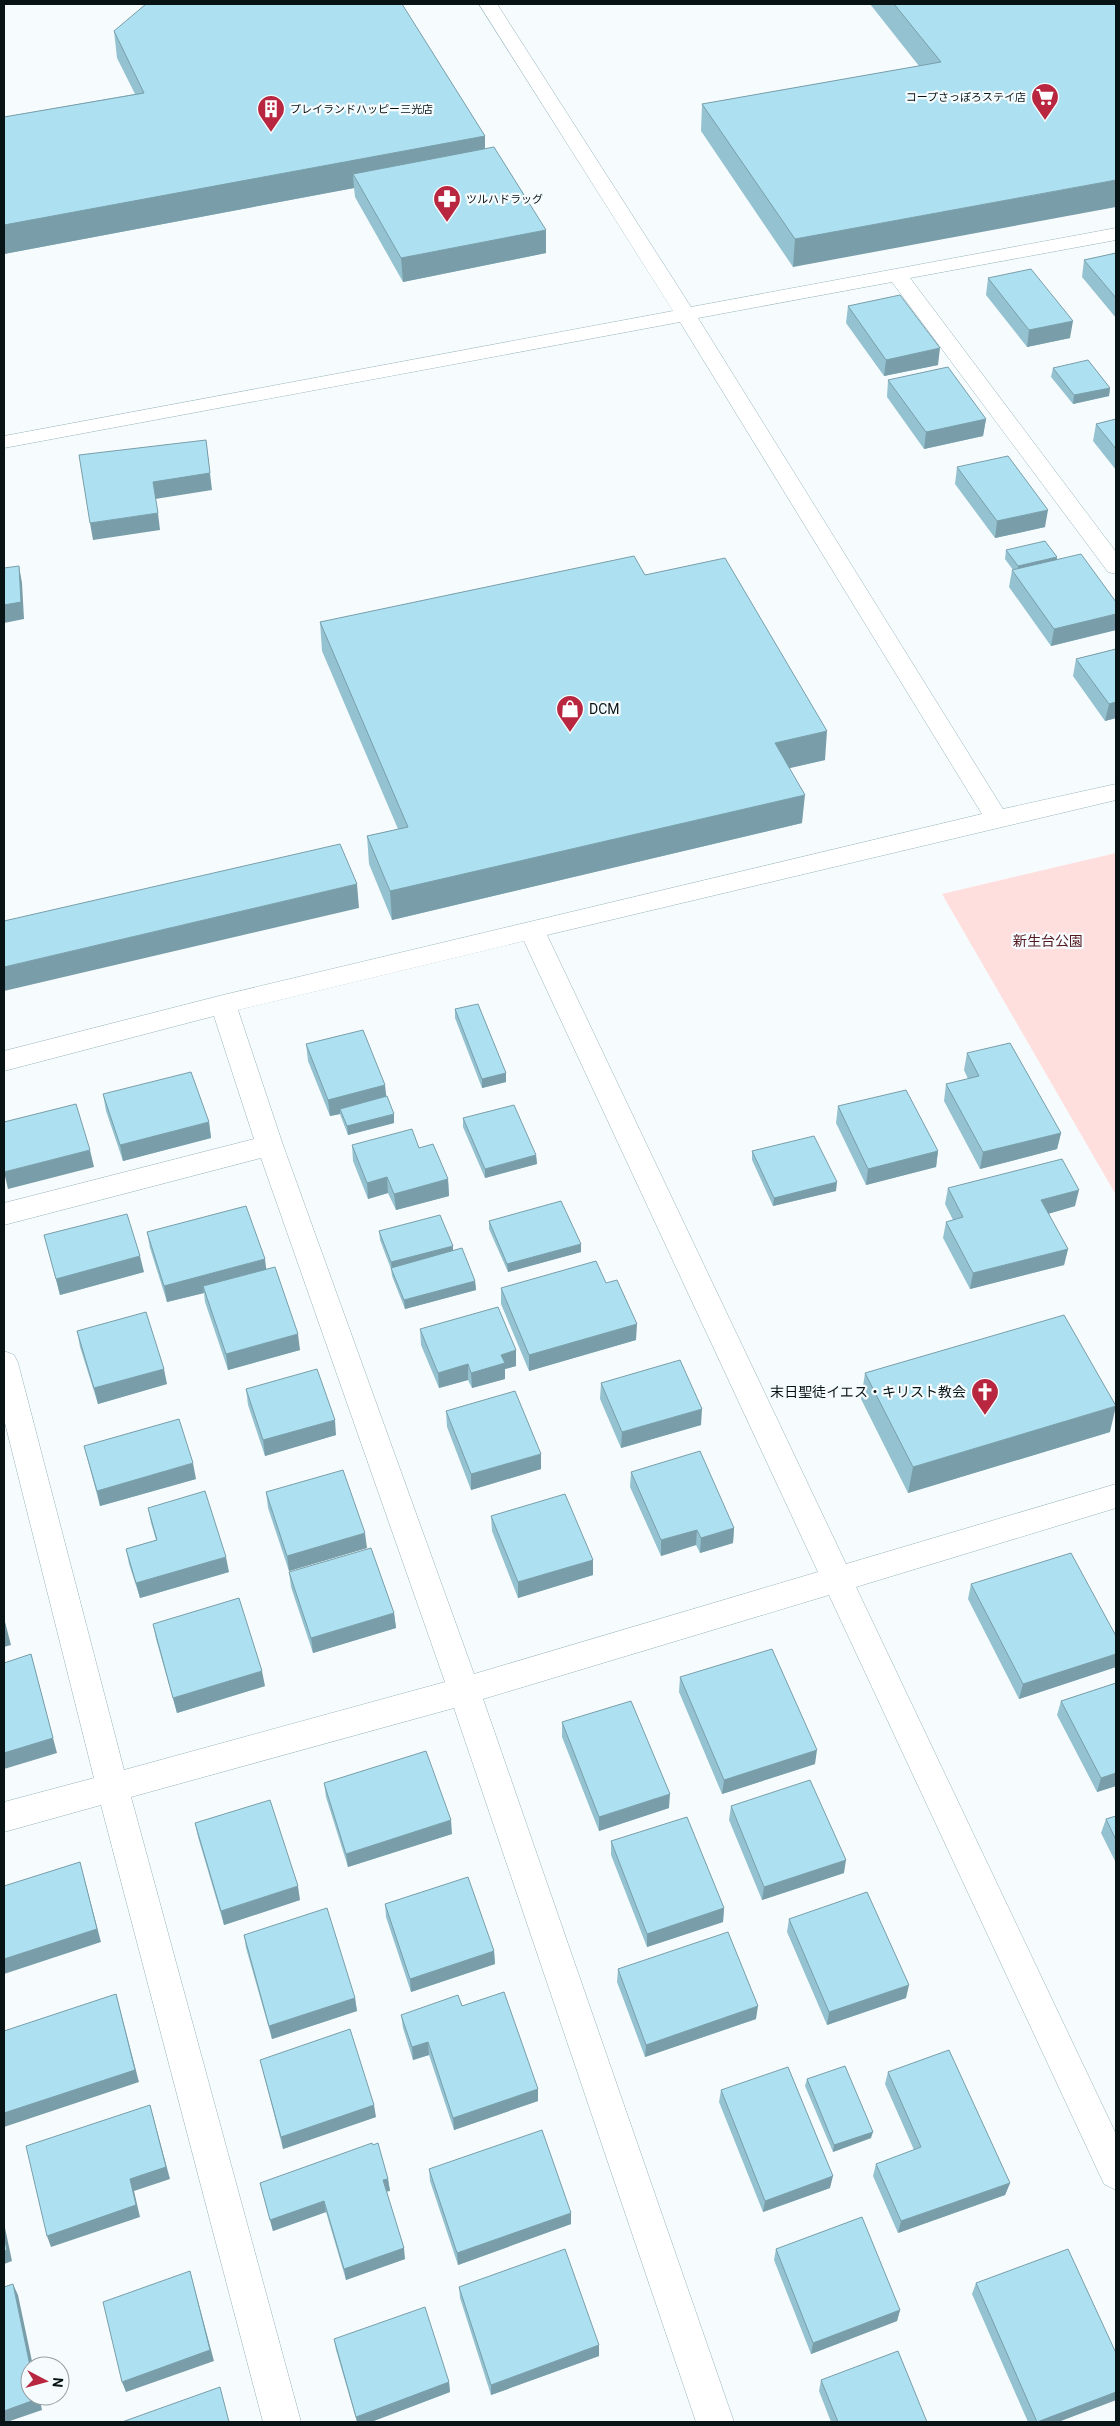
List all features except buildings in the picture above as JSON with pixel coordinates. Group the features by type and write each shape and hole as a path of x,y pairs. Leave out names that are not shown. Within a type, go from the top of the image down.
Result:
{"street":[{"path":"488,4 686,315 997,819"},
{"path":"4,442 1116,234"},
{"path":"898,276 1116,567"},
{"path":"4,1061 223,1004 1116,792"},
{"path":"532,930 1116,2172"},
{"path":"223,1004 270,1145 464,1691 715,2422"},
{"path":"4,1214 270,1145"},
{"path":"4,1363 113,1788 282,2422"},
{"path":"4,1817 464,1691 1116,1496"}],"green space":[{"name":"新生台公園","path":"1116,853 1116,1195 942,894"}],"place":[{"name":"コープさっぽろステイ店","path":"1045,121"},
{"name":"プレイランドハッピー三光店","path":"271,133"},
{"name":"ツルハドラッグ","path":"447,223"},
{"name":"DCM","path":"570,733"},
{"name":"末日聖徒イエス・キリスト教会","path":"985,1416"}]}
